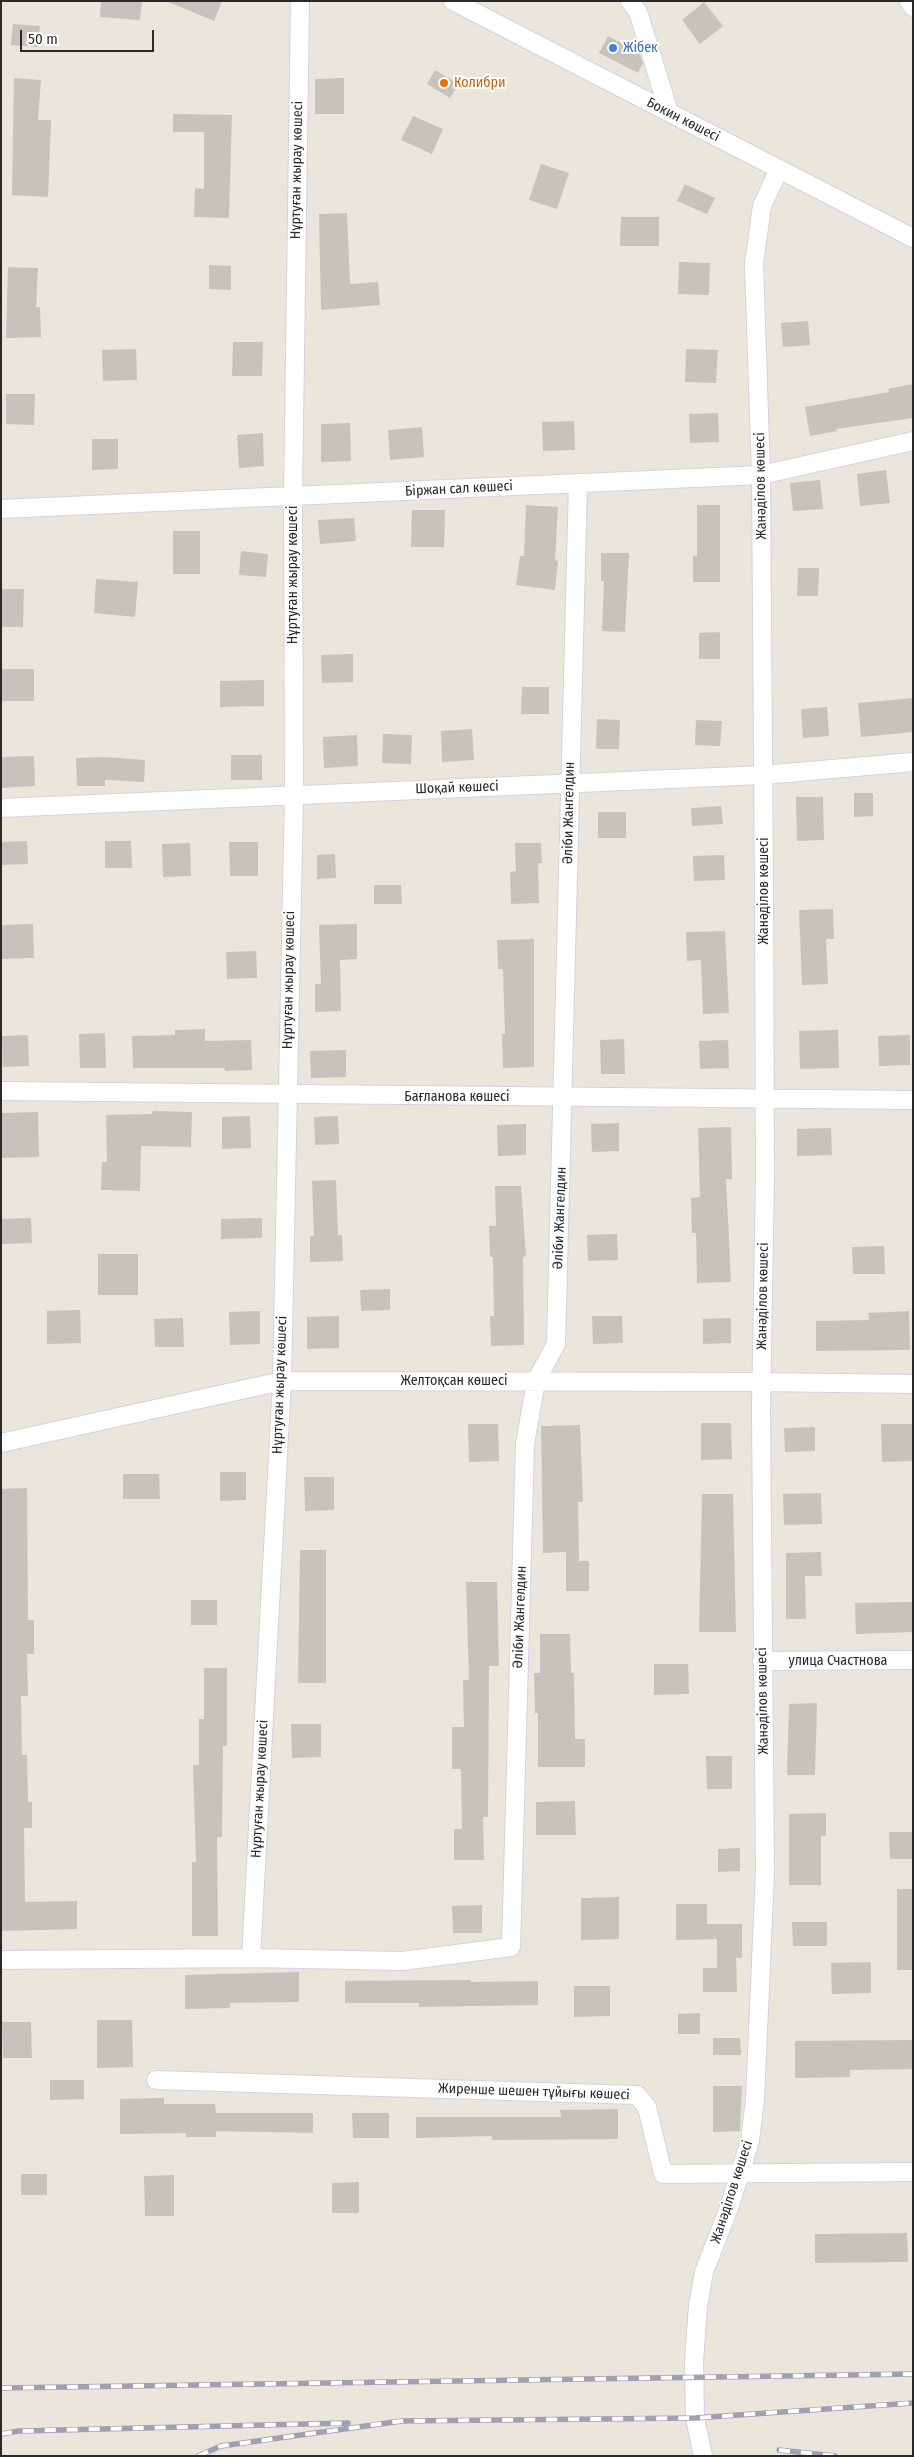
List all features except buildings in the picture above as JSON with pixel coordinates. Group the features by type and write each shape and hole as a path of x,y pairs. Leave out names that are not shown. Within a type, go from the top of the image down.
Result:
{"street":[{"name":"Нұртуған жырау көшесі","path":"251,1958 282,1381 286,1096 294,795 293,496 300,1"},
{"name":"Бокин көшесі","path":"453,1 913,238"},
{"path":"630,1 638,12 669,112"},
{"path":"909,1 913,7"},
{"name":"Жанәділов көшесі","path":"703,2456 695,2418 694,2361 698,2306 704,2272 729,2208 750,2141 756,2089 765,1872 761,1382 765,1100 761,476 754,264 762,206 779,169"},
{"name":"Біржан сал көшесі","path":"1,508 761,476 913,441"},
{"name":"Әліби Жангелдин","path":"251,1958 402,1961 511,1947 525,1444 536,1381 556,1344 578,483"},
{"name":"Шоқай көшесі","path":"1,808 763,776 913,762"},
{"name":"Бағланова көшесі","path":"1,1091 286,1096 913,1100"},
{"name":"Желтоқсан көшесі","path":"1,1443 282,1381 913,1384"},
{"name":"улица Счастнова","path":"762,1661 913,1660"},
{"path":"1,1960 251,1958"},
{"name":"Жиренше шешен тұйығы көшесі","path":"156,2080 638,2096 647,2107 663,2174 913,2172"}],"railway":[{"path":"1,2388 913,2374"},
{"path":"198,2456 221,2446 402,2421 695,2418 913,2403"},
{"path":"1,2434 19,2431 348,2423"},
{"path":"779,2450 835,2456"}],"place":[{"name":"Жібек","path":"613,48"},
{"name":"Колибри","path":"444,83"}]}
